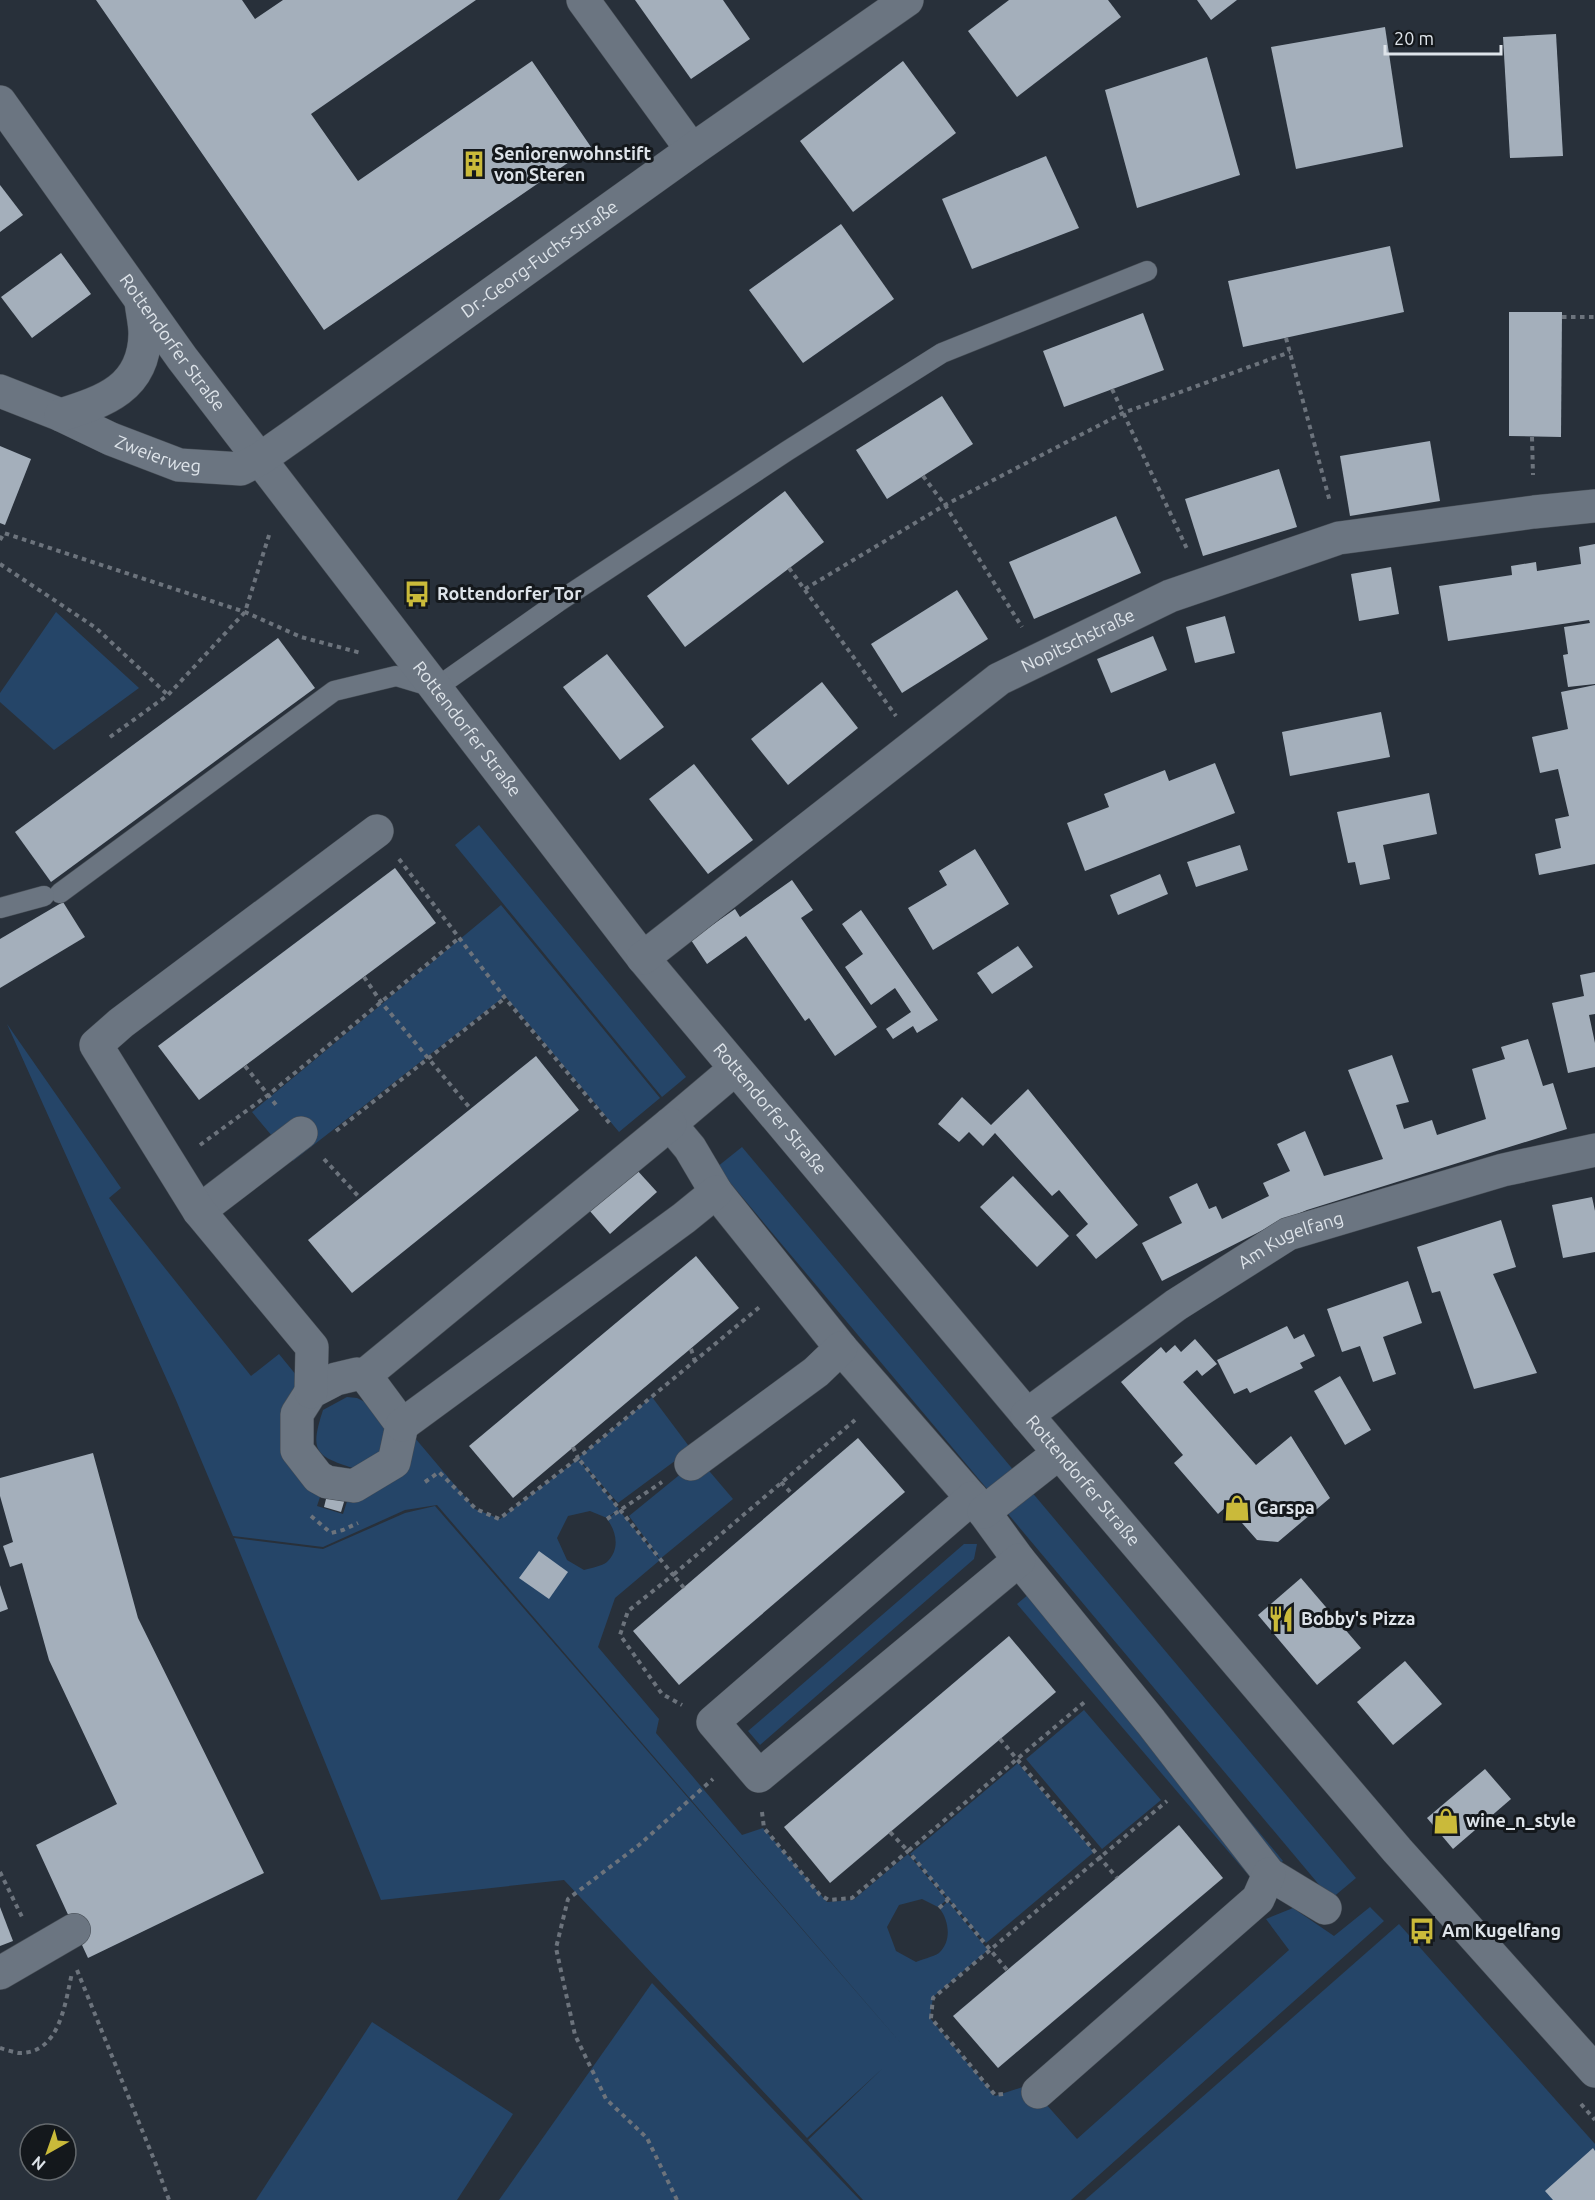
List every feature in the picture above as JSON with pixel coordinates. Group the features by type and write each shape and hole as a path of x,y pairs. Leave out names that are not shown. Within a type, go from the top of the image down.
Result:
{"street":[{"path":"583,0 692,150"},
{"name":"Dr.-Georg-Fuchs-Straße","path":"260,459 692,150 907,0"},
{"name":"Rottendorfer Straße","path":"0,102 182,358 642,958 1397,1850 1595,2071"},
{"path":"61,415 89,406 121,390 140,364 145,334 141,301"},
{"name":"Zweierweg","path":"0,391 61,415 111,439 179,465 241,469 260,459"},
{"name":"Nopitschstraße","path":"642,958 999,679 1170,596 1339,538 1595,506"},
{"path":"311,1392 312,1347 199,1211 96,1045 121,1023 377,831"},
{"path":"716,1192 684,1218 402,1425 394,1462 354,1486 327,1482 318,1477 297,1450 297,1414 311,1392 336,1379 357,1374 365,1375 636,1154 735,1069"},
{"path":"670,1124 690,1148 716,1192 841,1348 978,1505 1019,1560 1151,1722 1269,1874 1325,1908"},
{"path":"199,1211 316,1133"},
{"name":"Am Kugelfang","path":"1027,1415 1176,1305 1288,1234 1503,1170 1595,1150"},
{"path":"691,1464 816,1372 841,1348"},
{"path":"365,1375 402,1425"},
{"path":"1019,1560 749,1766 713,1722 978,1505 1059,1453"},
{"path":"1038,2092 1258,1899 1269,1874"},
{"path":"0,1973 74,1930"}],"lane":[{"path":"0,908 52,895 334,691 396,676 436,688 588,582 787,451 942,353 1147,271"}],"path":[{"path":"1562,317 1595,317"},
{"path":"1286,338 1339,538"},
{"path":"804,588 945,506 1123,413 1290,352"},
{"path":"1112,389 1204,584"},
{"path":"923,476 945,506 1042,658"},
{"path":"110,737 168,695 245,612 284,489"},
{"path":"0,540 4,533 245,612 301,637 366,655"},
{"path":"0,564 96,628 168,695"},
{"path":"789,568 892,709"},
{"path":"377,831 505,998 636,1154"},
{"path":"171,1168 268,1095 459,938"},
{"path":"364,977 381,1002 470,1108"},
{"path":"316,1133 429,1059 505,998"},
{"path":"500,1519 578,1458 762,1305 754,1296"},
{"path":"690,1349 695,1361"},
{"path":"713,1722 662,1694 620,1635 628,1611 854,1419 862,1428"},
{"path":"573,1447 578,1458 684,1588"},
{"path":"607,1519 691,1464"},
{"path":"781,1482 792,1494"},
{"path":"677,2200 647,2138 606,2099 576,2035 556,1948 568,1899 749,1766 764,1828 820,1895 829,1900 852,1898 1087,1700"},
{"path":"1000,1739 1117,1878"},
{"path":"1038,2092 995,2095 931,2018 933,1998 1170,1798"},
{"path":"891,1832 1007,1970"},
{"path":"0,1872 37,1950"},
{"path":"939,1908 948,1900"},
{"path":"0,2048 18,2053 37,2050 50,2038 60,2024 74,1964 158,2167 169,2200"}],"shaded area":[{"path":"56,612 139,688 54,750 0,702 0,693"},
{"path":"479,825 686,1077 662,1097 455,845"},
{"path":"501,905 660,1098 619,1132 505,996 293,1161 252,1112"},
{"path":"7,1024 121,1188 109,1198 251,1376 279,1354 310,1392 296,1414 325,1482 317,1506 343,1514 350,1492 404,1425 475,1509 500,1519 578,1459 619,1509 607,1518 590,1511 568,1516 557,1538 567,1560 584,1570 607,1562 614,1552 616,1541 607,1519 619,1510 660,1560 615,1598 598,1647 659,1719 656,1733 742,1835 763,1828 827,1902 853,1900 908,1854 947,1900 938,1907 922,1899 899,1905 887,1927 896,1951 916,1962 934,1956 946,1943 947,1925 940,1909 948,1901 988,1950 933,1997 930,2018 995,2096 1029,2085 1077,2139 1289,1950 1266,1919 1293,1908 1334,1936 1370,1907 1384,1921 1071,2200 863,2200 808,2140 883,2068 807,2138 564,1880 381,1900 234,1538 323,1549 405,1513 435,1506 905,2048 437,1505 405,1510 323,1547 233,1536 176,1400"},
{"path":"742,1147 1356,1878 1331,1899 717,1167"},
{"path":"347,1397 357,1398 373,1406 386,1430 378,1456 353,1468 330,1460 318,1450 316,1443 323,1410"},
{"path":"652,1397 691,1449 618,1503 578,1458"},
{"path":"699,1459 733,1499 660,1559 629,1516"},
{"path":"964,1544 977,1544 974,1559 760,1745 748,1731"},
{"path":"1048,1578 1283,1861 1256,1884 1017,1604"},
{"path":"1084,1710 1161,1800 1102,1849 1026,1759"},
{"path":"1018,1763 1094,1852 986,1943 910,1854"},
{"path":"1399,1924 1595,2144 1595,2200 1085,2200"},
{"path":"652,1983 860,2200 499,2200"},
{"path":"372,2022 513,2114 457,2200 256,2200"}],"building":[{"name":"Seniorenwohnstift von Steren","path":"96,0 242,0 255,19 283,0 476,0 311,114 358,181 532,61 591,147 324,330"},
{"path":"635,0 723,0 750,39 691,79"},
{"path":"1009,0 1108,0 1121,17 1017,97 968,31"},
{"path":"1197,0 1237,0 1211,20"},
{"path":"1385,27 1403,147 1296,169 1271,47"},
{"path":"1556,34 1563,156 1510,158 1503,37"},
{"path":"1207,57 1240,175 1137,208 1105,90"},
{"path":"903,61 956,133 853,212 800,141"},
{"path":"1046,156 1079,228 972,269 942,199"},
{"path":"0,185 23,215 0,232"},
{"path":"841,224 894,299 803,363 749,290"},
{"path":"1390,246 1404,312 1243,347 1228,281"},
{"path":"61,253 91,294 32,338 1,297"},
{"path":"1509,312 1562,312 1561,437 1509,436"},
{"path":"1143,313 1164,370 1064,407 1043,351"},
{"path":"942,396 973,444 887,499 856,450"},
{"path":"1430,441 1440,501 1350,516 1340,456"},
{"path":"0,446 31,459 5,525 0,523"},
{"path":"1279,469 1297,527 1203,556 1185,499"},
{"path":"785,491 824,542 685,647 647,596"},
{"path":"1116,516 1141,573 1034,619 1009,562"},
{"path":"1595,544 1595,684 1568,687 1563,655 1568,654 1564,627 1590,623 1589,620 1448,641 1439,586 1512,575 1511,566 1536,562 1537,571 1581,564 1579,547"},
{"path":"1391,567 1399,614 1359,621 1351,574"},
{"path":"957,590 988,639 902,693 871,644"},
{"path":"1225,616 1235,653 1195,663 1186,627"},
{"path":"1153,636 1167,670 1111,693 1097,659"},
{"path":"278,638 315,688 51,882 15,832"},
{"path":"607,654 664,727 620,760 563,687"},
{"path":"822,682 858,728 788,785 751,739"},
{"path":"1595,685 1595,864 1539,875 1535,854 1561,848 1555,819 1569,816 1558,769 1540,773 1532,737 1568,729 1561,692"},
{"path":"1381,712 1390,757 1290,776 1282,732"},
{"path":"1215,763 1235,813 1085,871 1067,823 1109,807 1104,794 1165,770 1169,781"},
{"path":"694,764 753,840 708,874 649,799"},
{"path":"1429,793 1437,834 1383,845 1390,879 1360,885 1355,862 1348,863 1337,812"},
{"path":"1240,845 1248,870 1196,887 1187,862"},
{"path":"975,849 1009,904 933,950 908,908 947,885 939,871"},
{"path":"395,868 436,923 199,1100 158,1046"},
{"path":"1160,874 1168,894 1118,915 1110,895"},
{"path":"792,880 813,910 801,918 877,1027 835,1056 809,1018 805,1021 746,936 707,964 691,940 735,909 740,917"},
{"path":"63,902 85,937 0,988 0,939"},
{"path":"861,910 938,1020 917,1033 913,1026 893,1039 886,1029 911,1012 895,988 871,1005 845,967 863,954 842,924"},
{"path":"1018,946 1033,967 992,994 977,973"},
{"path":"1595,972 1595,1014 1589,1015 1595,1043 1595,1067 1568,1073 1552,1003 1584,996 1580,975"},
{"path":"1528,1039 1543,1086 1553,1083 1567,1129 1307,1210 1162,1281 1142,1243 1182,1223 1169,1197 1197,1183 1209,1209 1216,1206 1222,1219 1269,1196 1263,1183 1290,1171 1277,1144 1305,1131 1324,1176 1383,1159 1348,1070 1392,1055 1409,1102 1396,1105 1404,1129 1432,1120 1437,1135 1486,1119 1472,1069 1505,1059 1501,1047"},
{"path":"536,1056 579,1110 352,1293 308,1240"},
{"path":"1028,1089 1138,1225 1096,1259 1076,1235 1088,1224 1059,1190 1052,1196 995,1133 983,1146 969,1132 959,1142 938,1124 962,1097 991,1125"},
{"path":"636,1169 657,1192 610,1234 589,1210"},
{"path":"1013,1176 1069,1236 1037,1267 980,1207"},
{"path":"1592,1197 1595,1211 1595,1252 1563,1258 1552,1205"},
{"path":"1501,1220 1516,1267 1493,1274 1537,1373 1474,1389 1440,1291 1432,1293 1417,1247"},
{"path":"696,1256 739,1308 513,1498 469,1446"},
{"path":"1408,1281 1422,1323 1383,1337 1396,1374 1373,1382 1360,1346 1342,1352 1327,1309"},
{"path":"1287,1326 1294,1339 1304,1334 1315,1356 1300,1363 1303,1368 1250,1393 1247,1388 1234,1394 1217,1360"},
{"path":"1195,1339 1217,1364 1202,1376 1197,1370 1183,1382 1256,1465 1291,1436 1330,1498 1278,1542 1257,1540 1227,1506 1218,1514 1174,1463 1183,1455 1121,1382 1161,1347 1166,1353 1175,1345 1181,1352"},
{"path":"1340,1376 1371,1430 1345,1445 1314,1391"},
{"path":"858,1438 905,1492 679,1685 633,1631"},
{"path":"93,1453 138,1618 264,1873 88,1958 36,1845 117,1804 49,1660 22,1563 10,1567 3,1546 13,1542 0,1496 0,1478"},
{"path":"329,1487 347,1492 341,1512 324,1507"},
{"path":"539,1551 568,1572 549,1599 519,1578"},
{"path":"1301,1578 1361,1648 1317,1685 1258,1615"},
{"path":"0,1585 8,1609 0,1612"},
{"path":"1009,1636 1056,1692 830,1883 784,1827"},
{"path":"1405,1661 1442,1704 1393,1745 1357,1702"},
{"path":"1485,1769 1511,1799 1453,1849 1427,1818"},
{"path":"1179,1825 1223,1878 998,2068 953,2016"},
{"path":"0,1907 13,1941 0,1946"},
{"path":"1593,2148 1595,2151 1595,2200 1553,2200 1545,2191"}],"place":[{"name":"Seniorenwohnstift von Steren","path":"474,164"},
{"name":"Rottendorfer Tor","path":"417,594"},
{"name":"Carspa","path":"1237,1508"},
{"name":"Bobby's Pizza","path":"1281,1619"},
{"name":"wine_n_style","path":"1446,1821"},
{"name":"Am Kugelfang","path":"1422,1931"}]}
